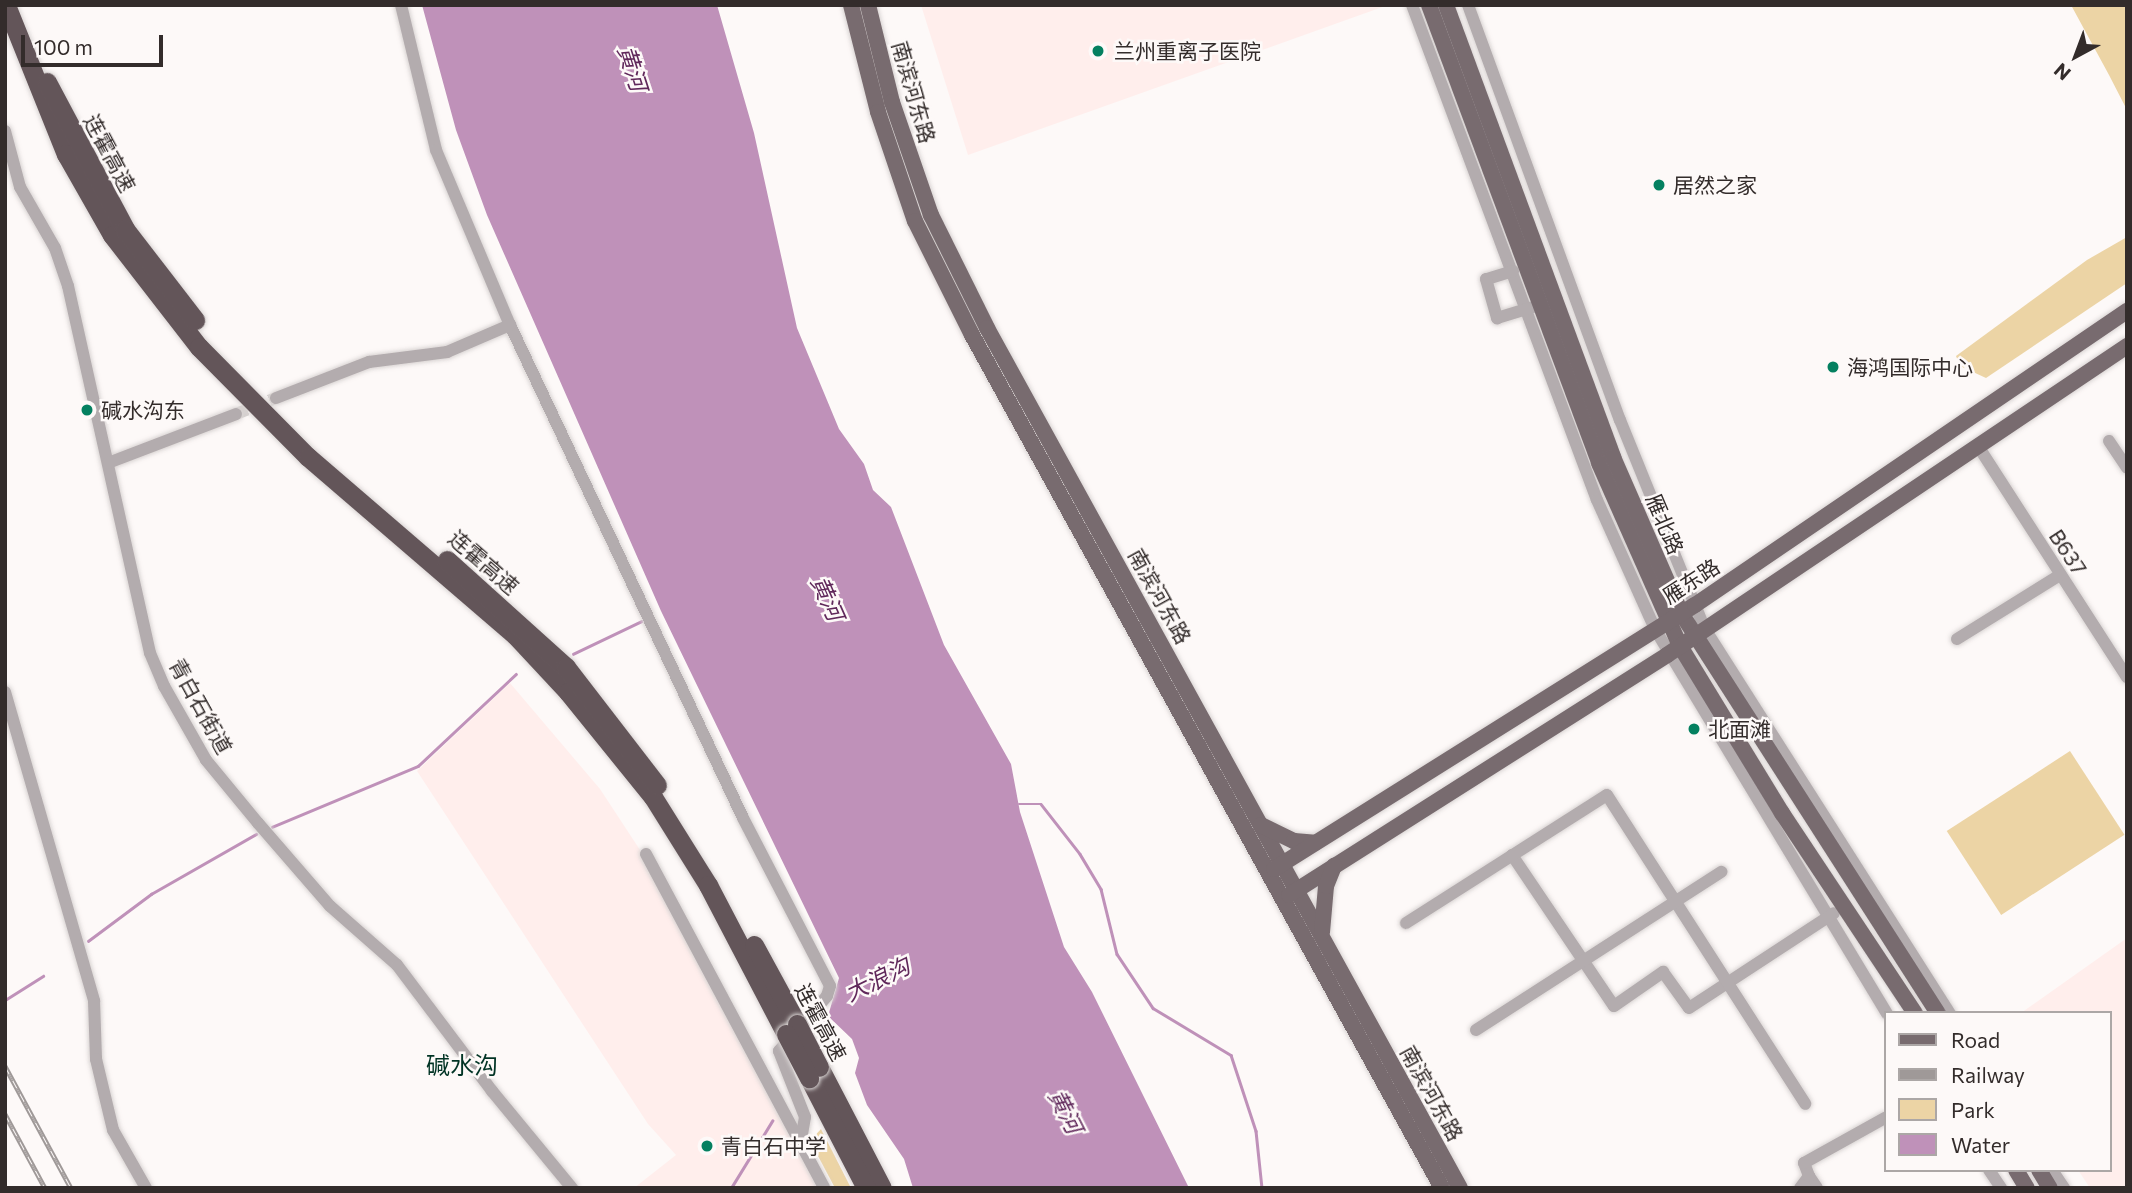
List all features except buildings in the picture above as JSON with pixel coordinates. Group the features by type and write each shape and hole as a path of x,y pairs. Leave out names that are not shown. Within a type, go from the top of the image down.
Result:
{"highway":[{"name":"连霍高速","path":"6,5 66,154 112,235 199,347 307,457 515,635 568,692 653,797 792,1029"},
{"name":"连霍高速","path":"19,5 42,73 133,239 210,340 318,449 503,607 566,667 642,762 712,869 814,1072 866,1188"},
{"name":"连霍高速","path":"814,1072 882,1188"}],"main road":[{"name":"南滨河东路","path":"851,5 878,112 915,221 972,335 1082,513 1261,825 1276,868"},
{"name":"南滨河东路","path":"868,5 892,102 931,215 1082,513 1291,894 1442,1188"},
{"name":"雁北路","path":"1429,5 1534,307 1599,463 1686,642 1782,813 1846,905 1914,1011"},
{"name":"雁北路","path":"1446,5 1675,617"},
{"name":"雁东路","path":"1276,868 1675,617 2127,311"},
{"path":"1291,894 1686,642 2127,346"},
{"name":"雁北路","path":"1686,642 1937,1011"},
{"path":"1261,825 1294,841 1315,843"},
{"path":"1322,934 1326,886 1334,866"},
{"name":"南滨河东路","path":"1291,894 1322,934 1460,1188"},
{"path":"2017,1172 2027,1188"},
{"path":"2040,1172 2050,1188"}],"street":[{"path":"401,5 436,150 510,324 743,818 830,986 827,996 779,1051 804,1117 796,1138"},
{"path":"1412,5 1513,271 1534,307 1497,318 1486,279 1513,271"},
{"path":"1468,5 1620,420 1675,617 1828,917 1886,1011"},
{"name":"青白石街道","path":"5,131 20,187 55,248 68,286 150,653 164,686 206,760 330,906 397,965 480,1076 572,1188"},
{"path":"276,398 369,362 447,352 510,324"},
{"path":"108,463 236,414"},
{"path":"2109,441 2127,468"},
{"name":"B637","path":"1978,446 2127,677"},
{"path":"1957,639 2060,575"},
{"path":"1686,642 1949,1011"},
{"path":"5,692 94,1001 96,1059 113,1130 146,1188"},
{"path":"1406,923 1607,794 1805,1104"},
{"path":"646,854 824,1188"},
{"path":"1512,855 1614,1006 1663,972 1689,1008 1846,905"},
{"path":"1476,1030 1721,872"},
{"path":"1816,1188 1804,1163 1884,1119"},
{"path":"1990,1172 2001,1188"},
{"path":"2053,1172 2064,1188"},
{"path":"1800,1188 1809,1176"}],"shaded area":[{"name":"兰州重离子医院","path":"921,5 1388,5 968,155"},
{"path":"510,683 600,789 684,917 827,1188 634,1188 676,1155 648,1124 417,771"},
{"path":"2127,938 2127,1188 2090,1188 2079,1172 2111,1172 2111,1011 2024,1011"}],"green space":[{"path":"2071,5 2127,5 2127,110 2109,75"},
{"path":"2127,237 2127,283 1986,378 1960,366 1956,356 2087,260"},
{"path":"2070,751 2124,835 2001,915 1947,831"},
{"path":"821,1129 851,1188 835,1188 810,1141"}],"water":[{"name":"黄河","path":"422,5 717,5 754,133 797,328 839,429 864,464 873,490 891,507 944,645 1011,764 1020,812 1064,947 1092,992 1189,1188 913,1188 904,1159 867,1105 855,1073 859,1058 852,1039 828,1016 839,978 661,611 487,215 456,130"}],"waterway":[{"path":"573,654 642,621"},
{"path":"272,827 418,766 516,674"},
{"path":"1019,804 1041,804 1080,854 1101,889 1117,954 1153,1008 1231,1055 1256,1131 1262,1188"},
{"path":"88,941 151,894 256,834"},
{"path":"5,1000 43,976"},
{"name":"大浪沟","path":"809,1029 829,1016"},
{"name":"大浪沟","path":"731,1188 772,1121"}],"tunnel":[{"path":"236,414 276,398"}],"railway":[{"path":"5,1066 71,1188"},
{"path":"5,1114 45,1188"}],"place":[{"name":"兰州重离子医院","path":"1098,51"},
{"name":"居然之家","path":"1659,185"},
{"name":"海鸿国际中心","path":"1833,367"},
{"name":"碱水沟东","path":"87,410"},
{"name":"北面滩","path":"1694,729"},
{"name":"青白石中学","path":"707,1146"}],"district":[{"name":"碱水沟","path":"462,1065"}]}
